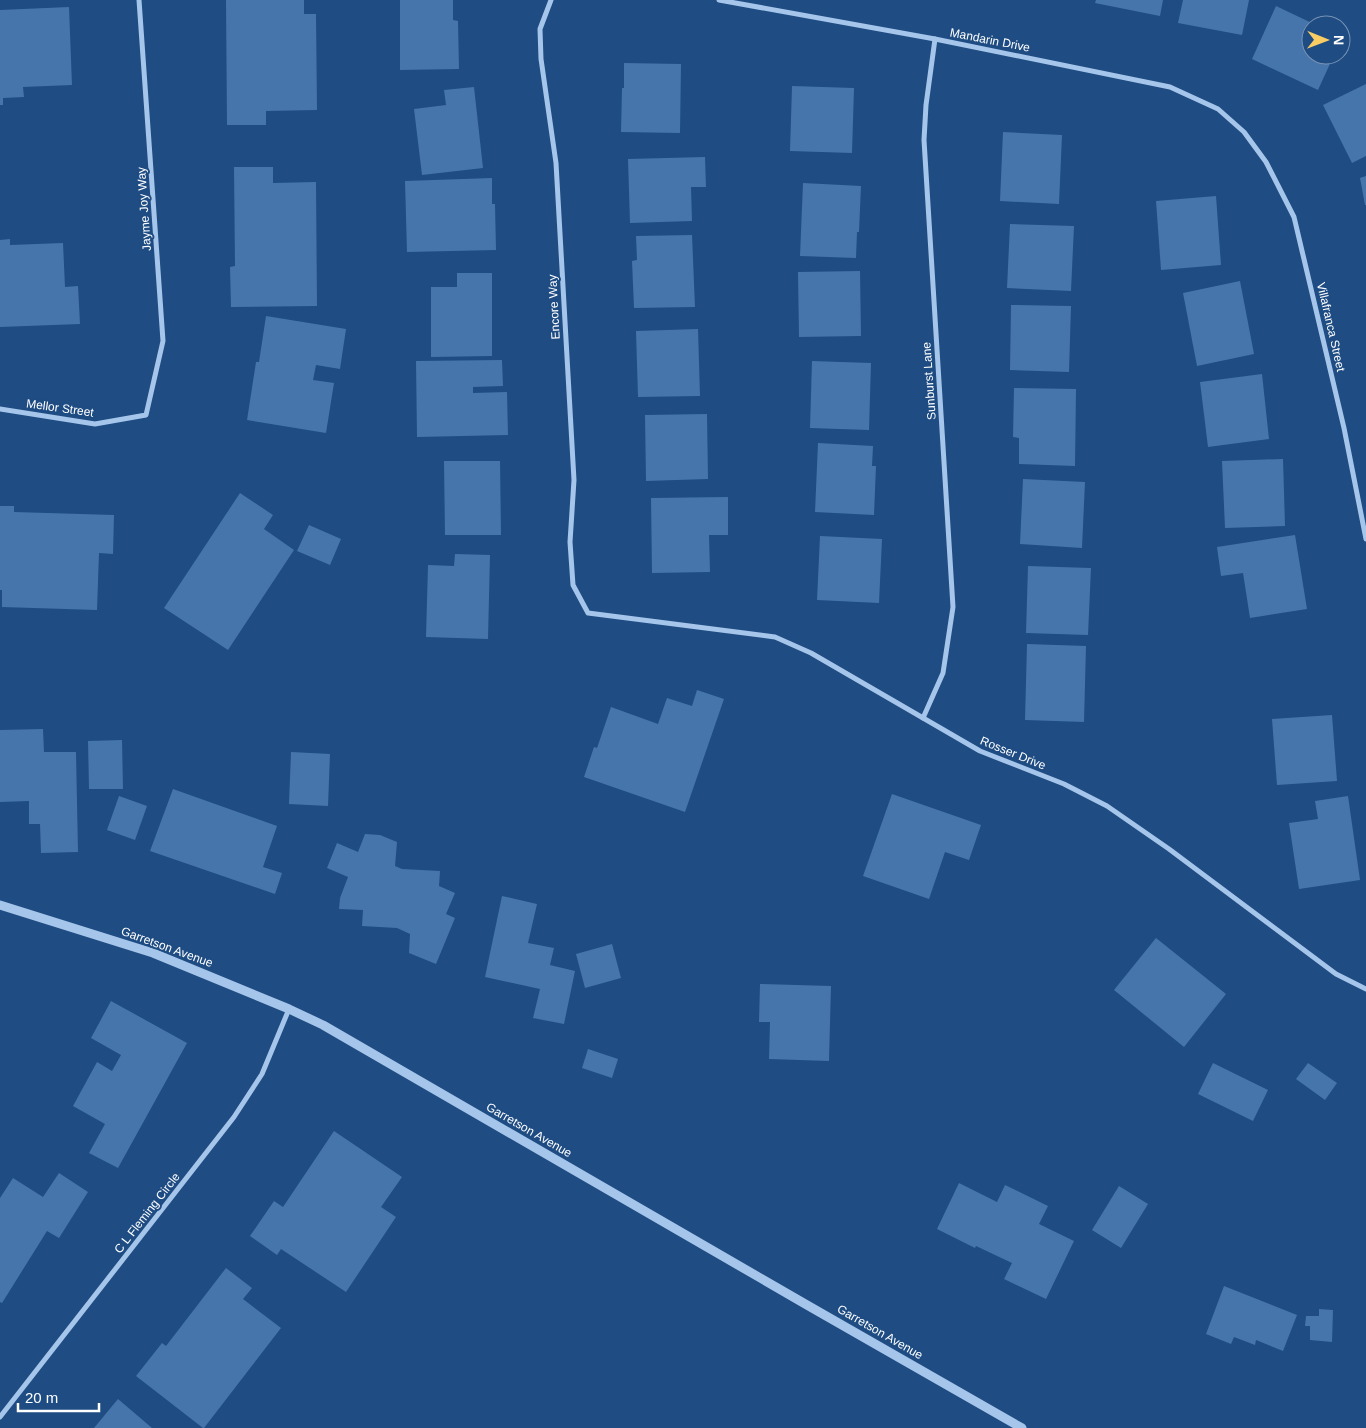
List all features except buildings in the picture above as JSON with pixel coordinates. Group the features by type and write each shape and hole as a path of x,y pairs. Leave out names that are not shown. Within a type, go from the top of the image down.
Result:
{"street":[{"name":"Jayme Joy Way","path":"139,0 164,340 146,414"},
{"name":"Encore Way","path":"551,0 540,29 541,59 556,163 574,480 570,542 574,585 588,613"},
{"name":"Mandarin Drive","path":"719,0 935,39 1170,87 1218,109 1244,132"},
{"name":"Sunburst Lane","path":"923,718 943,673 953,607 924,140 926,105 935,39"},
{"name":"Villafranca Street","path":"1244,132 1266,162 1294,217 1342,419 1366,538"},
{"name":"Mellor Street","path":"0,409 95,424 146,414"},
{"name":"Rosser Drive","path":"588,613 775,637 811,653 980,751 1064,784 1107,806 1169,849 1336,974 1366,989"},
{"name":"Garretson Avenue","path":"0,905 153,953 323,1025 1022,1428"},
{"name":"C L Fleming Circle","path":"0,1416 234,1118 262,1074 289,1009"}]}
